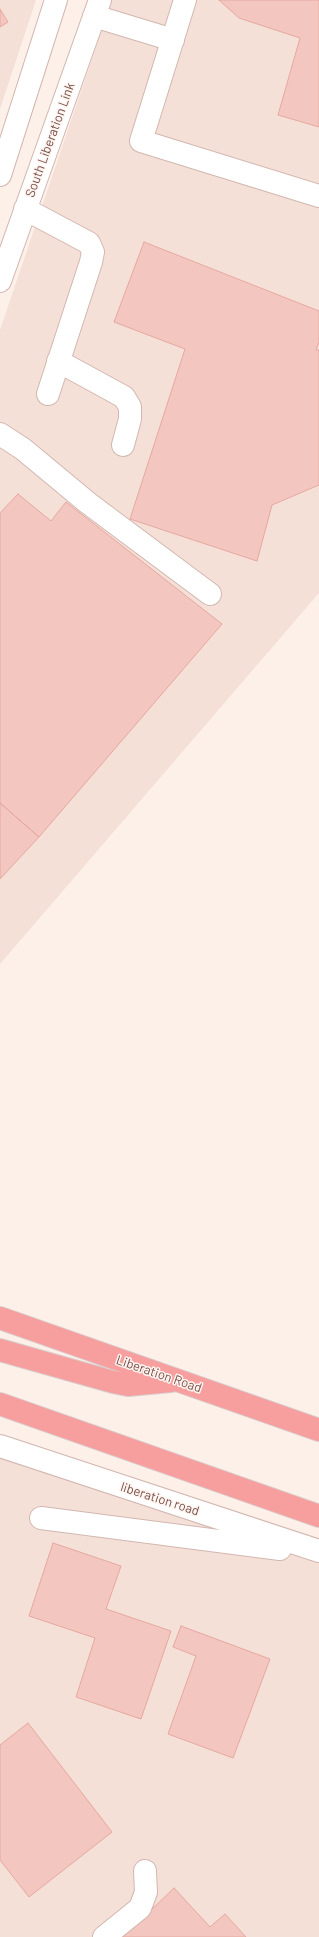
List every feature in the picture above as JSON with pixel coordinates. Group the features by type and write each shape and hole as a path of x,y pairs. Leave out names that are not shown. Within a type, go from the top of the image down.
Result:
{"highway":[{"name":"Liberation Road","path":"0,1318 319,1430"},
{"path":"0,1350 128,1385 178,1381"},
{"path":"0,1404 319,1516"}],"street":[{"path":"0,175 56,0"},
{"path":"186,0 141,141 319,196"},
{"path":"97,8 173,40"},
{"name":"South Liberation Link","path":"0,281 97,8"},
{"path":"25,209 89,243 93,252 48,394"},
{"path":"58,361 124,397 130,407 130,419 123,445"},
{"path":"0,434 23,448 88,503 210,594"},
{"name":"liberation road","path":"0,1446 319,1552"},
{"path":"41,1518 319,1552"},
{"path":"104,1937 140,1908 146,1892 145,1871"}],"shaded area":[{"path":"0,0 36,0 0,109"},
{"path":"112,0 319,0 319,593 0,964 0,330"},
{"path":"0,1446 319,1551 319,1937 0,1937"}],"building":[{"path":"219,0 319,0 319,127 278,115 300,38 239,18"},
{"path":"0,9 8,22 0,27"},
{"path":"144,242 319,311 319,342 316,350 319,350 319,485 272,505 257,561 130,519 185,349 114,322"},
{"path":"18,494 51,521 66,502 222,624 39,837 0,803 0,513"},
{"path":"0,803 39,837 0,879"},
{"path":"53,1543 121,1566 106,1609 171,1631 141,1719 76,1697 95,1638 29,1616"},
{"path":"181,1626 270,1659 233,1758 168,1734 196,1656 173,1647"},
{"path":"28,1723 112,1832 29,1897 0,1860 0,1745"},
{"path":"174,1888 210,1927 225,1914 246,1937 123,1937"}]}
